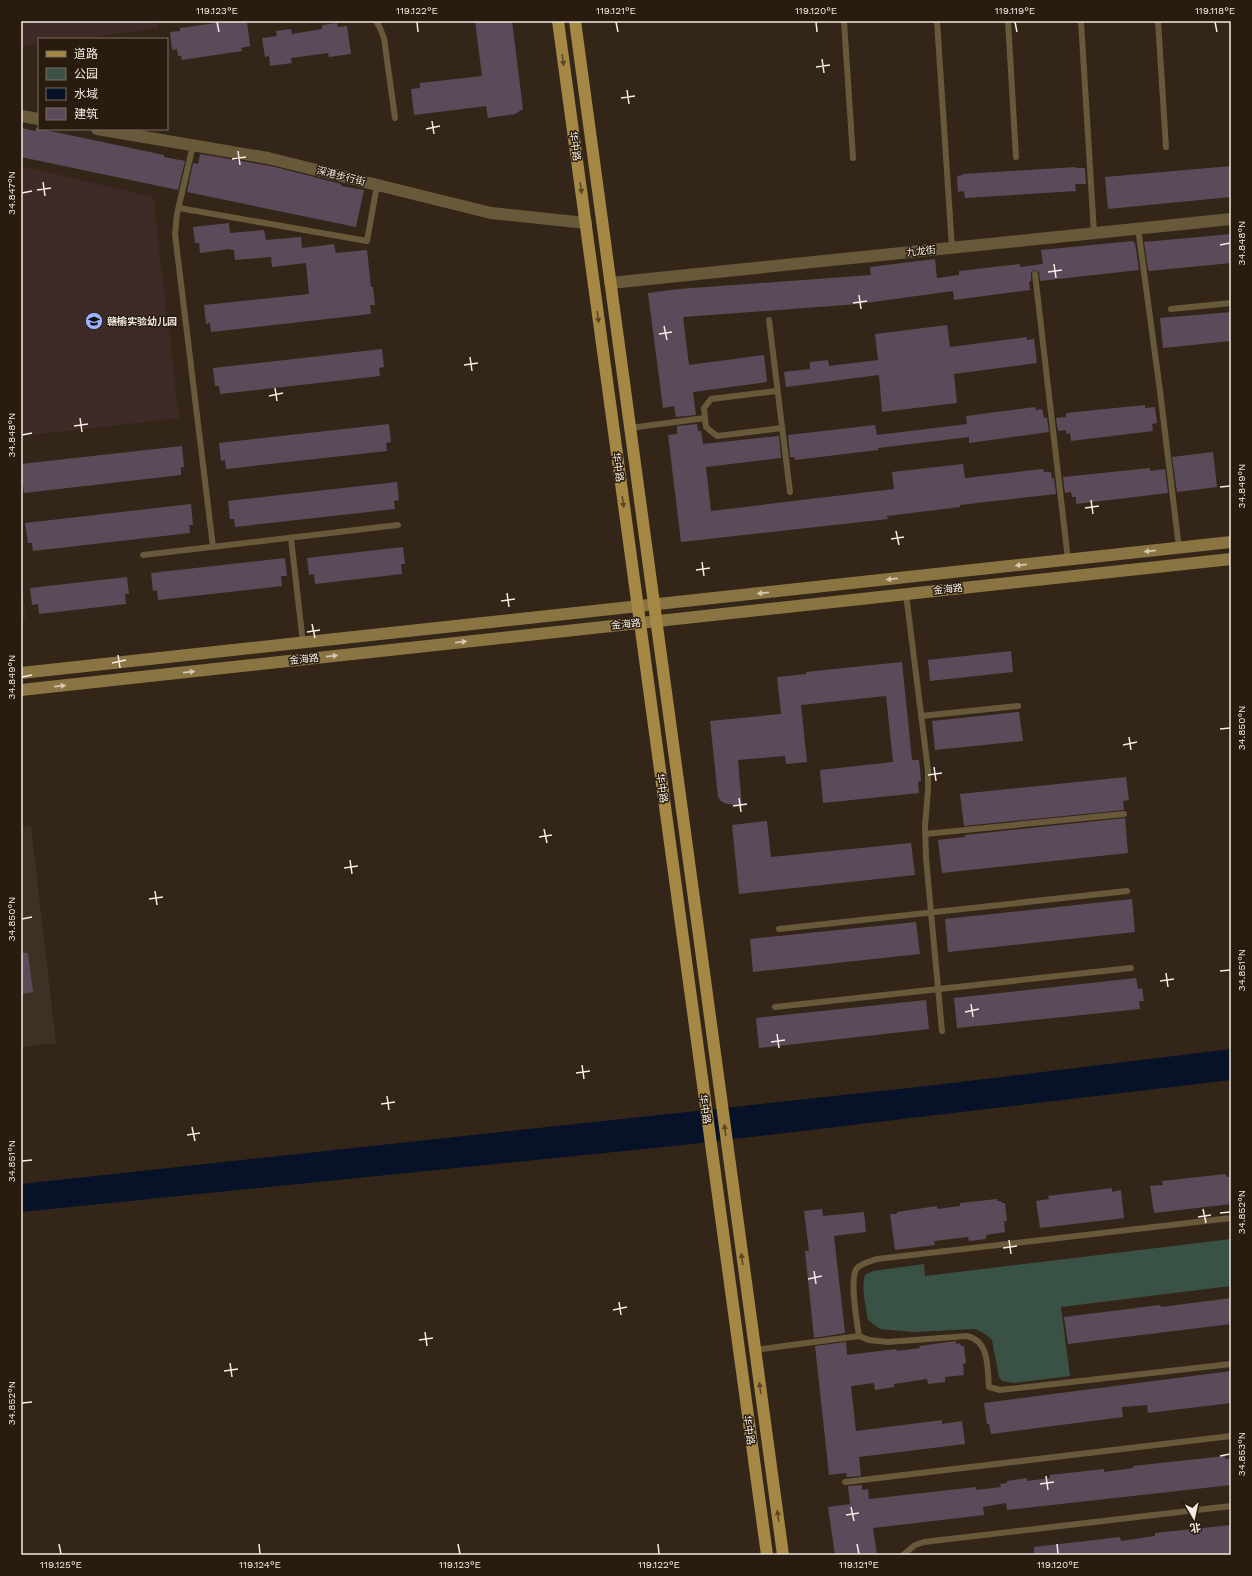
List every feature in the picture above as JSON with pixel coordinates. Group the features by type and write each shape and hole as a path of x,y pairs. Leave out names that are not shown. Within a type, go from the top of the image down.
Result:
{"main road":[{"name":"华中路","path":"558,21 767,1555"},
{"name":"华中路","path":"575,21 783,1555"},
{"name":"金海路","path":"21,673 1231,542"},
{"name":"金海路","path":"21,690 1231,559"}],"street":[{"path":"21,116 38,119"},
{"name":"深港步行街","path":"103,130 268,158 491,213 586,223"},
{"name":"九龙街","path":"610,283 1231,219"}],"lane":[{"path":"376,21 384,38 395,118"},
{"path":"844,21 853,158"},
{"path":"937,21 952,248"},
{"path":"1008,21 1016,157"},
{"path":"1082,21 1094,233"},
{"path":"1158,21 1166,147"},
{"path":"193,146 179,208 175,234 213,547"},
{"path":"179,208 367,241 377,185"},
{"path":"1138,228 1179,548"},
{"path":"1035,274 1068,560"},
{"path":"1171,309 1231,303"},
{"path":"769,320 790,492"},
{"path":"777,391 711,399 704,408 706,427 717,436 782,428"},
{"path":"630,428 705,418"},
{"path":"143,555 398,525"},
{"path":"291,538 303,642"},
{"path":"906,594 921,716 928,790 925,834 942,1031"},
{"path":"921,716 1018,706"},
{"path":"925,834 1124,814"},
{"path":"779,929 1127,891"},
{"path":"775,1007 1132,968"},
{"path":"859,1336 854,1281 856,1270 860,1265 877,1259 1231,1218"},
{"path":"755,1350 859,1336 869,1340 888,1342 960,1337 974,1338 979,1341 983,1347 986,1357 989,1387 1000,1390 1231,1364"},
{"path":"845,1482 1231,1436"},
{"path":"903,1555 915,1545 924,1542 1231,1506"}],"shaded area":[{"path":"21,21 158,21 158,28 84,38 38,38 38,44 21,47"},
{"name":"赣榆实验幼儿园","path":"21,166 153,197 179,418 21,436"},
{"path":"21,574 26,619 21,619"},
{"path":"31,826 56,1043 21,1047 21,827"}],"green space":[{"path":"1231,1239 1231,1286 1061,1307 1070,1376 1013,1383 1002,1381 999,1377 992,1340 976,1329 914,1332 880,1329 868,1320 864,1298 864,1280 865,1275 873,1271 924,1264 925,1276"}],"water":[{"path":"1231,1049 1231,1080 683,1145 21,1212 21,1184 927,1086"}],"building":[{"path":"239,21 239,23 247,22 250,46 241,48 242,51 182,60 181,56 178,56 177,49 172,50 170,32 180,31 180,28"},
{"path":"475,21 512,21 523,109 515,114 488,118 486,106 414,115 411,89 420,88 420,83 482,76"},
{"path":"337,23 338,27 347,26 351,54 329,57 328,53 291,58 292,63 270,66 269,56 265,57 262,38 277,36 276,31 291,29 292,34 322,29 322,25"},
{"path":"21,128 35,131 36,128 38,130 45,130 164,155 164,157 185,161 178,190 21,157"},
{"path":"200,154 271,166 341,184 341,186 364,190 356,227 187,192 193,163 198,164"},
{"path":"1231,166 1231,197 1108,209 1105,177"},
{"path":"1076,167 1085,168 1086,184 1075,184 1076,191 965,198 964,191 958,192 957,176 963,174"},
{"path":"229,223 230,233 264,230 266,240 301,237 302,248 334,244 336,253 367,250 371,287 373,287 375,305 370,305 371,314 211,332 210,323 206,324 204,305 309,294 306,263 272,267 271,257 235,260 234,250 231,249 200,253 199,243 195,243 193,227"},
{"path":"1231,234 1231,263 1149,271 1148,269 1144,242"},
{"path":"1133,241 1135,243 1139,270 1040,281 1039,272 1034,270 1031,273 1031,281 1029,282 1030,290 954,300 953,291 858,304 683,317 689,365 764,355 767,382 693,392 696,415 676,417 674,406 663,408 648,293 679,289 871,275 870,267 935,259 937,278 959,275 959,271 1020,264 1020,267 1043,264 1041,250"},
{"path":"1231,312 1231,341 1163,348 1160,318"},
{"path":"947,325 950,347 1027,337 1027,340 1034,339 1037,363 954,374 957,403 882,412 879,375 786,387 784,372 810,369 810,362 828,360 829,366 878,360 875,334"},
{"path":"382,349 384,367 379,368 380,376 220,394 219,386 215,386 213,368"},
{"path":"1145,405 1145,408 1155,407 1157,423 1152,424 1153,431 1071,441 1070,433 1066,434 1066,430 1058,431 1056,418 1066,417 1066,413"},
{"path":"1035,407 1036,410 1042,409 1044,418 1047,418 1049,432 969,443 969,437 795,460 794,457 790,457 788,435 875,425 877,435 967,424 966,416"},
{"path":"389,424 391,442 386,443 387,451 226,469 225,460 221,461 219,443"},
{"path":"697,424 698,431 701,431 703,444 779,436 781,458 706,467 711,511 894,489 892,472 963,464 965,478 1043,469 1044,472 1051,472 1052,479 1054,478 1056,494 960,505 960,507 887,516 888,519 681,542 668,435 677,434 677,426"},
{"path":"182,446 184,467 181,467 181,475 24,493 23,485 21,485 21,464"},
{"path":"1213,452 1217,487 1177,492 1172,457"},
{"path":"1150,468 1150,471 1165,469 1168,493 1076,504 1076,497 1072,497 1071,492 1065,493 1063,477"},
{"path":"397,482 399,500 394,501 395,509 235,527 234,519 230,519 228,501"},
{"path":"191,504 193,525 189,525 190,533 33,551 32,543 28,543 25,523"},
{"path":"403,547 405,564 401,564 402,574 315,584 314,574 309,575 307,558"},
{"path":"285,558 287,576 281,576 282,586 158,600 157,590 153,591 151,573"},
{"path":"127,577 129,594 125,594 126,604 39,614 38,604 32,605 30,588"},
{"path":"1011,651 1013,672 930,681 928,660"},
{"path":"902,662 912,760 919,760 921,781 918,782 919,793 823,803 820,770 893,762 886,696 801,705 807,762 786,764 785,756 738,760 742,807 721,801 718,797 710,721 781,714 777,677 806,674 806,672"},
{"path":"1019,712 1023,741 935,750 932,721"},
{"path":"1126,777 1129,800 1123,801 1124,810 964,826 960,794"},
{"path":"1125,818 1128,853 942,873 938,840 965,837 965,835"},
{"path":"767,821 771,857 911,843 915,875 739,894 732,825"},
{"path":"1132,899 1135,932 948,952 945,919"},
{"path":"916,922 920,954 753,972 750,939"},
{"path":"21,953 28,953 33,992 21,994"},
{"path":"1136,978 1138,989 1142,988 1144,1001 1139,1001 1140,1009 957,1028 954,998"},
{"path":"926,1000 929,1029 759,1048 756,1018"},
{"path":"1226,1174 1226,1177 1231,1176 1231,1204 1154,1213 1150,1186 1163,1185 1162,1181"},
{"path":"1112,1188 1112,1192 1121,1190 1124,1218 1040,1228 1036,1201 1049,1199 1048,1196"},
{"path":"997,1199 997,1201 1005,1203 1007,1221 1004,1221 1005,1232 986,1235 986,1239 969,1241 968,1237 934,1241 935,1245 895,1250 890,1214 937,1206 937,1209 960,1206 960,1203"},
{"path":"822,1209 823,1216 864,1212 866,1232 834,1236 845,1333 814,1338 805,1251 809,1251 804,1211"},
{"path":"1231,1298 1231,1324 1068,1344 1064,1317"},
{"path":"956,1341 956,1344 960,1343 961,1346 964,1346 966,1363 963,1364 964,1375 945,1377 945,1382 928,1384 927,1379 894,1384 894,1387 875,1390 874,1383 851,1386 856,1431 942,1420 942,1424 962,1421 965,1444 859,1457 861,1476 847,1477 846,1473 829,1475 815,1346 846,1342 847,1355 896,1349 897,1351 920,1348 919,1346"},
{"path":"1231,1371 1231,1403 1148,1413 1147,1405 1122,1407 1123,1417 991,1434 989,1424 987,1424 984,1403"},
{"path":"1225,1456 1225,1459 1231,1458 1231,1485 1007,1510 1006,1503 983,1507 984,1515 873,1528 877,1555 835,1555 828,1507 850,1504 848,1486 862,1485 862,1490 868,1489 869,1499 976,1487 976,1490 1001,1487 1000,1484 1007,1483 1007,1481 1027,1478 1027,1481 1050,1478 1050,1475 1104,1469 1104,1472 1133,1468 1133,1466"},
{"path":"1231,1525 1231,1554 1034,1555 1034,1547 1120,1537 1121,1541 1155,1536 1155,1533"}],"place":[{"name":"赣榆实验幼儿园","path":"94,321"}]}
